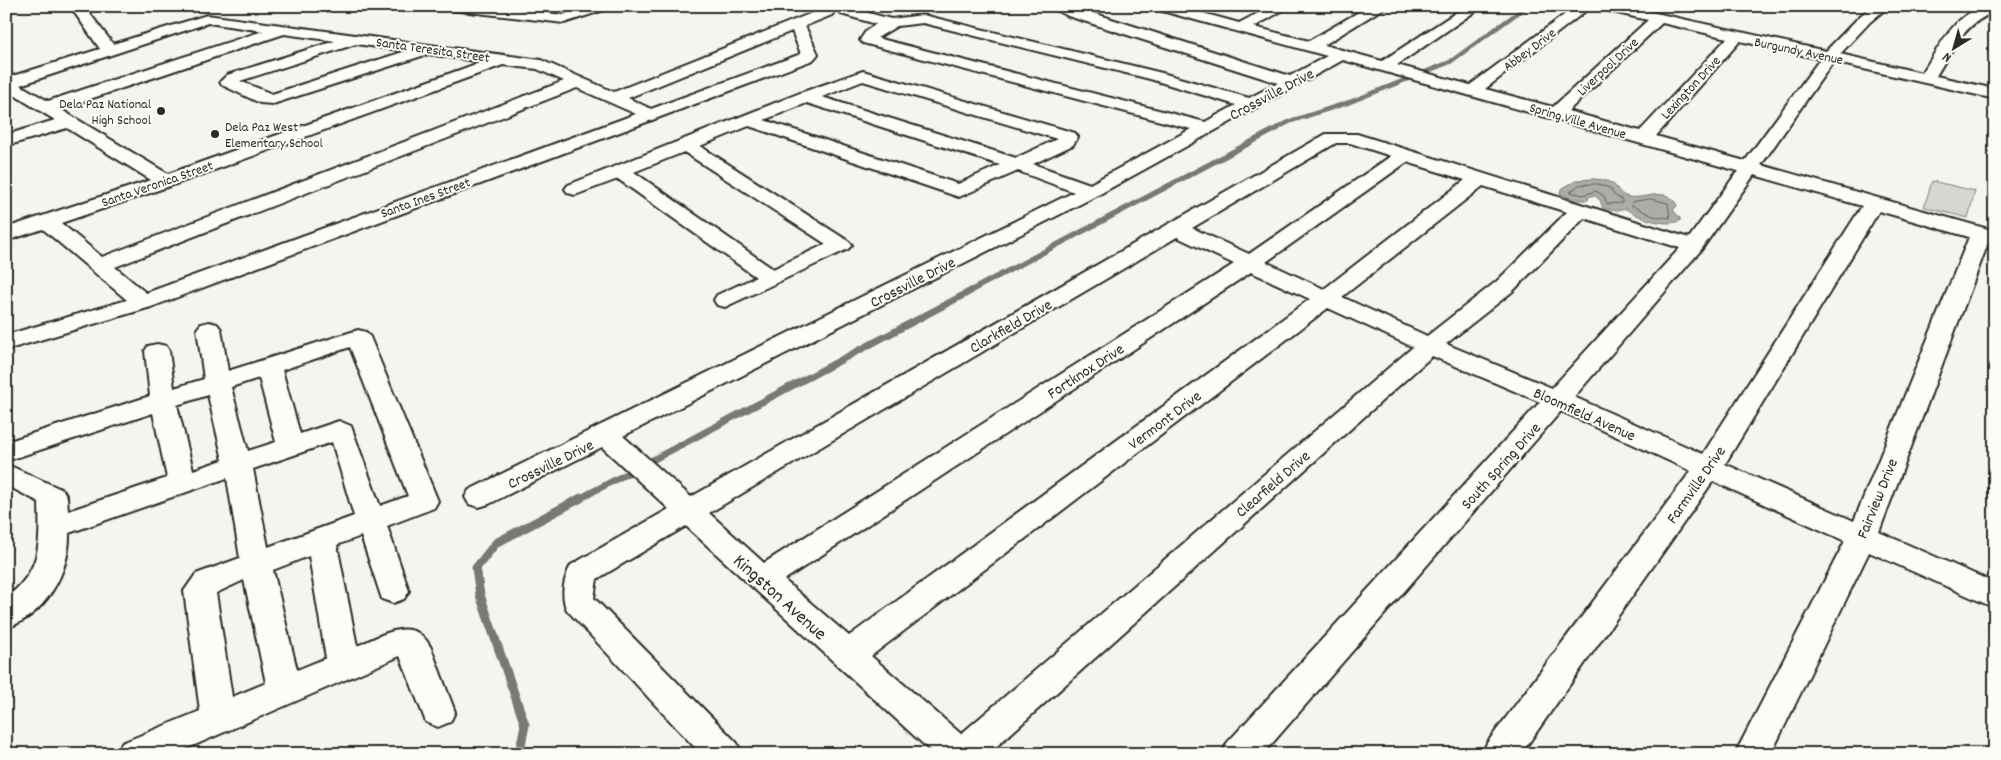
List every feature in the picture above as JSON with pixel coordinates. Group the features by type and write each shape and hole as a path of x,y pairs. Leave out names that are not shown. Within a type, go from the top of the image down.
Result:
{"street":[{"path":"77,6 109,50"},
{"path":"6,83 206,19 195,6"},
{"path":"452,6 564,20 601,6"},
{"path":"1064,6 1063,8 1073,13 1292,82"},
{"name":"Spring Ville Avenue","path":"1160,6 1181,8 1241,28 1556,113 1988,236"},
{"path":"1241,28 1284,6"},
{"path":"1310,47 1380,6"},
{"path":"1384,67 1476,6"},
{"name":"Abbey Drive","path":"1472,91 1585,6"},
{"name":"Burgundy Avenue","path":"1604,6 1995,94"},
{"name":"South Spring Drive","path":"1240,754 1694,246 1830,56 1865,19 1882,6"},
{"path":"1926,78 1963,23 1977,13 1995,8"},
{"path":"846,11 890,23"},
{"path":"614,98 827,12"},
{"name":"Santa Teresita Street","path":"206,19 506,58 541,65 649,114"},
{"path":"1207,128 868,40 870,36 890,23 900,20 923,19 1156,76 1249,104"},
{"name":"Liverpool Drive","path":"1556,113 1658,19"},
{"name":"Santa Ines Street","path":"6,343 143,302 807,57 810,54 797,25"},
{"path":"48,107 286,29"},
{"name":"Lexington Drive","path":"1643,138 1737,36"},
{"path":"358,39 233,78 228,82 266,99 273,99 430,49"},
{"name":"Crossville Drive","path":"479,497 1091,191 1340,55"},
{"name":"Santa Veronica Street","path":"6,235 166,181 506,58"},
{"path":"576,189 747,120 855,78 872,78 1069,138 1067,141 1019,165 965,190 952,190 747,120"},
{"path":"99,266 576,82"},
{"path":"6,83 71,121 166,181"},
{"path":"806,97 1019,165 1091,191"},
{"path":"6,141 71,121"},
{"name":"Clarkfield Drive","path":"724,754 578,601 582,573 1332,138 1351,138 1405,155"},
{"path":"686,145 840,245 725,300"},
{"path":"1405,155 1479,180 1694,246"},
{"name":"Fortknox Drive","path":"762,579 1250,263 1405,155"},
{"path":"619,171 772,278"},
{"name":"Vermont Drive","path":"848,655 1326,298 1479,180"},
{"name":"Farmville Drive","path":"1500,754 1708,468 1874,204"},
{"name":"Clearfield Drive","path":"963,754 1429,346 1505,286 1580,211"},
{"path":"46,221 143,302"},
{"name":"Bloomfield Avenue","path":"1177,229 1429,346 1558,400 1995,596"},
{"name":"Fairview Drive","path":"1753,754 1862,537 1988,236"},
{"path":"209,329 217,382 238,464 256,564 285,691"},
{"path":"6,452 358,337 424,500 207,582 200,591 218,719"},
{"path":"157,351 163,400 182,484"},
{"path":"269,365 277,402 291,446"},
{"path":"54,527 333,431 342,432 393,591"},
{"name":"Kingston Avenue","path":"606,435 688,512 958,754"},
{"path":"6,473 53,498 56,548 50,572 28,600 6,616"},
{"path":"321,540 344,666"},
{"path":"135,754 397,643 408,642 415,648 438,712"}],"shaded area":[{"path":"1932,181 1975,191 1968,218 1924,207"}],"water":[{"path":"1592,179 1610,182 1622,194 1629,197 1668,196 1677,206 1673,210 1680,218 1680,221 1667,223 1652,221 1626,209 1617,211 1603,208 1600,200 1595,196 1589,196 1588,200 1575,200 1560,194 1561,189 1577,180"}],"waterway":[{"path":"1275,129 1291,121 1350,102 1450,62 1527,6"},
{"path":"968,292 1278,128"},
{"path":"579,499 971,291"},
{"path":"519,754 525,725 480,595 476,568 496,543 581,498"}],"place":[{"name":"Dela Paz National High School","path":"161,111"},
{"name":"Dela Paz West Elementary School","path":"215,134"}]}
